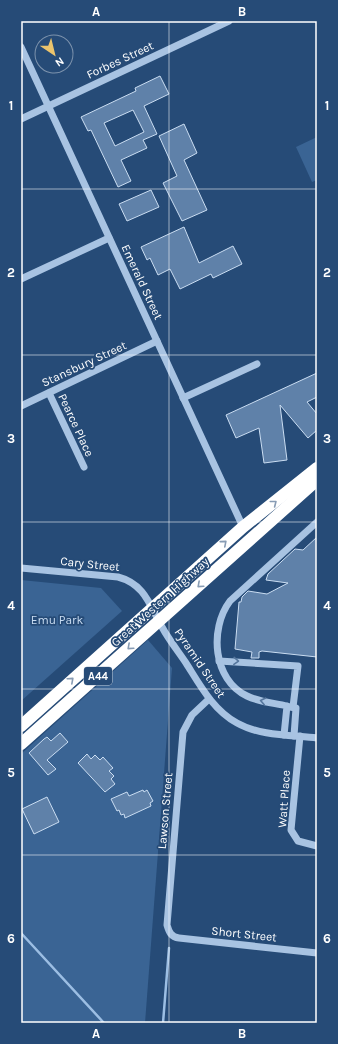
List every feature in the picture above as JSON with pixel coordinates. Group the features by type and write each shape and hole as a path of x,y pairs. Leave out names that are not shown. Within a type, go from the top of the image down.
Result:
{"highway":[{"name":"Great Western Highway","path":"21,726 153,606 243,527 317,468"},
{"name":"Great Western Highway","path":"21,744 317,480"}],"street":[{"name":"Forbes Street","path":"21,119 229,21"},
{"name":"Emerald Street","path":"21,47 243,527"},
{"path":"21,279 109,238"},
{"name":"Stansbury Street","path":"21,406 157,341"},
{"path":"183,398 257,364"},
{"name":"Pearce Place","path":"49,393 84,467"},
{"path":"292,707 252,698 242,693 226,676 219,660 217,636 220,621 226,606 317,522"},
{"name":"Cary Street","path":"21,568 124,578 139,588 153,606 159,621"},
{"name":"Pyramid Street","path":"159,621 209,699 218,710 238,724 259,731 317,738"},
{"path":"219,660 298,666 292,707 284,735"},
{"name":"Lawson Street","path":"170,934 167,925 182,738 187,721 209,699"},
{"name":"Watt Place","path":"292,707 297,736 292,830 298,841 317,846"},
{"name":"Short Street","path":"170,934 179,938 317,953"}],"green space":[{"path":"317,137 317,180 312,182 296,147"},
{"name":"Emu Park","path":"21,580 101,588 122,611 21,701"},
{"path":"148,640 172,668 145,1023 21,1023 21,754"}],"building":[{"path":"160,76 169,94 144,106 157,134 143,140 147,148 121,160 131,181 118,187 91,130 88,131 81,117 136,91 135,88","holes":["133,110 144,132 115,146 104,123"]},
{"path":"184,124 197,153 184,160 207,210 182,221 163,183 177,176 159,136"},
{"path":"151,190 159,207 127,221 119,204"},
{"path":"184,227 199,263 233,246 242,264 213,278 211,274 180,289 170,269 158,275 150,258 147,260 141,247"},
{"path":"317,373 317,397 307,402 317,414 317,430 308,438 280,405 287,460 264,463 259,428 236,438 226,415"},
{"path":"317,537 317,657 262,651 259,652 259,658 251,658 252,652 235,649 239,602 241,602 242,597 248,591 267,594 288,583 266,580 268,574 295,549 303,550"},
{"path":"60,733 68,742 47,760 56,769 48,775 29,753 47,737 51,741"},
{"path":"87,754 91,759 95,755 100,760 103,757 113,768 109,771 114,776 111,779 115,784 105,792 78,763"},
{"path":"143,790 144,792 147,790 153,801 150,803 151,806 125,818 124,814 121,815 119,810 117,811 111,799 127,792 129,796"},
{"path":"47,797 59,822 34,834 22,809"}],"waterway":[{"path":"21,933 104,1023"},
{"path":"163,1023 169,948"}]}
